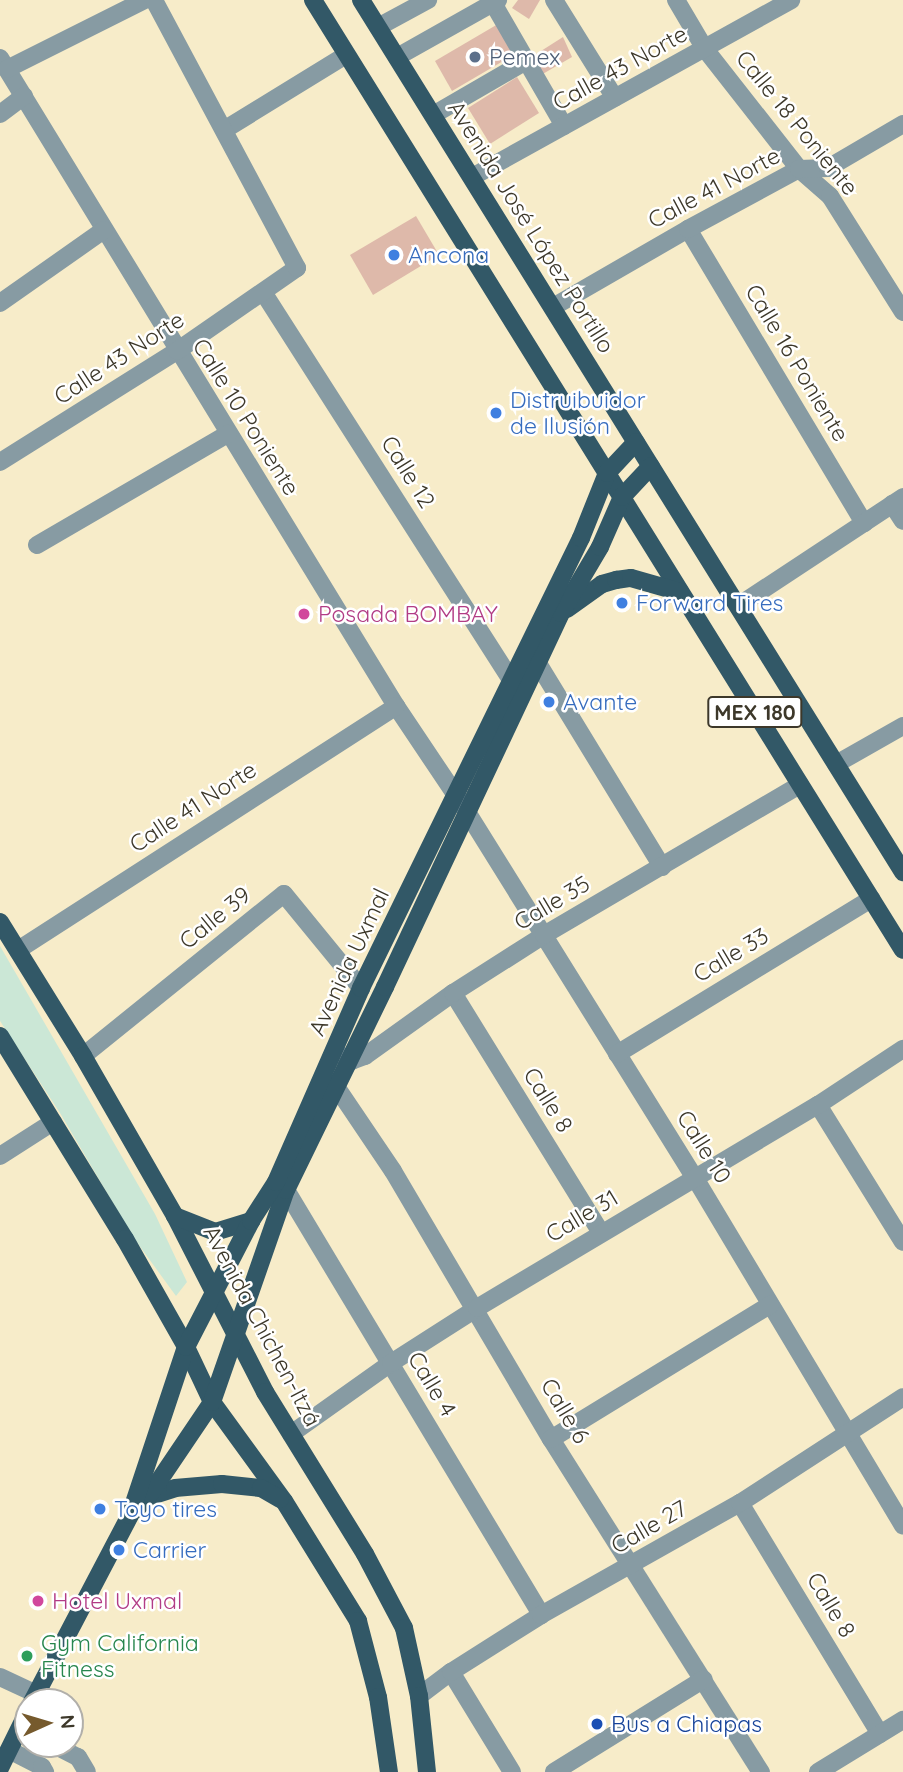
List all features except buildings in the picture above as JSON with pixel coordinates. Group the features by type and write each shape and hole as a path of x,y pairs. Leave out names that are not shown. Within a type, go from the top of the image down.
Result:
{"main road":[{"name":"MEX 180","path":"313,0 903,950"},
{"name":"Avenida José López Portillo","path":"363,3 903,872"},
{"name":"Avenida Uxmal","path":"130,1515 148,1497 212,1402 281,1186 533,654 607,473 636,442"},
{"name":"Avenida Uxmal","path":"342,1056 361,988 461,805 511,680 561,613 600,547 622,497 651,466"},
{"path":"561,613 602,584 616,580 631,578 680,592"},
{"name":"Avenida Chichen-Itzá","path":"0,922 83,1056 175,1216 215,1289 265,1392 365,1554 404,1628 419,1696 427,1772"},
{"path":"0,1036 125,1238 186,1347 212,1402 284,1501 358,1621 378,1697 389,1772"},
{"name":"Avenida Uxmal","path":"39,1688 130,1515 186,1347 251,1221 281,1186"},
{"path":"175,1216 215,1232 251,1221"},
{"path":"148,1497 175,1488 222,1484 261,1488 284,1501"},
{"path":"0,1768 14,1743"}],"street":[{"path":"4,63 145,0"},
{"path":"154,0 224,130 346,55"},
{"path":"378,27 428,0"},
{"path":"554,0 615,98"},
{"name":"Calle 18 Poniente","path":"676,0 705,49 799,169 830,196 903,312"},
{"name":"Calle 43 Norte","path":"472,177 790,0"},
{"path":"397,57 496,2 564,126"},
{"path":"433,115 526,61"},
{"name":"Calle 10 Poniente","path":"4,63 228,434 396,706 461,805"},
{"path":"0,114 24,96"},
{"name":"Calle 41 Norte","path":"552,307 799,169 828,168 903,124"},
{"name":"Calle 43 Norte","path":"2,457 177,351 297,268 224,130"},
{"name":"Calle 16 Poniente","path":"688,229 864,523"},
{"path":"0,303 104,230"},
{"name":"Calle 12","path":"263,292 511,680"},
{"path":"37,545 228,434"},
{"path":"738,606 898,501 903,521"},
{"path":"533,654 662,867"},
{"name":"Calle 41 Norte","path":"18,950 396,706"},
{"path":"836,764 903,726"},
{"name":"Calle 35","path":"342,1056 360,1059 377,1049 453,993 544,935 800,785"},
{"name":"Calle 10","path":"461,805 695,1178 903,1526"},
{"name":"Calle 39","path":"83,1056 284,894 361,988"},
{"name":"Calle 33","path":"617,1054 871,899"},
{"name":"Calle 8","path":"453,993 601,1233"},
{"name":"Calle 31","path":"291,1434 391,1363 477,1308 818,1105 903,1049"},
{"name":"Calle 6","path":"330,1084 393,1171 477,1308 551,1439 633,1565 761,1772"},
{"path":"818,1105 903,1242"},
{"path":"0,1156 53,1122"},
{"name":"Calle 4","path":"281,1186 391,1363 541,1615"},
{"path":"551,1439 770,1305"},
{"name":"Calle 27","path":"419,1696 451,1672 541,1615 740,1503 848,1430 903,1397"},
{"name":"Calle 8","path":"740,1503 880,1734"},
{"path":"451,1672 512,1772"},
{"path":"0,1678 17,1688"},
{"path":"554,1772 704,1679"},
{"path":"818,1772 903,1720"},
{"path":"9,1750 42,1767 45,1772"}],"green space":[{"path":"0,946 155,1214 187,1282 176,1296 133,1237 60,1113 0,1021"}],"place":[{"name":"Pemex","path":"475,57"},
{"name":"Ancona","path":"394,255"},
{"name":"Distruibuidor de Ilusión","path":"496,413"},
{"name":"Forward Tires","path":"622,603"},
{"name":"Posada BOMBAY","path":"304,614"},
{"name":"Avante","path":"549,702"},
{"name":"Toyo tires","path":"100,1509"},
{"name":"Carrier","path":"119,1550"},
{"name":"Hotel Uxmal","path":"38,1601"},
{"name":"Gym California Fitness","path":"27,1656"},
{"name":"Bus a Chiapas","path":"597,1724"}]}
